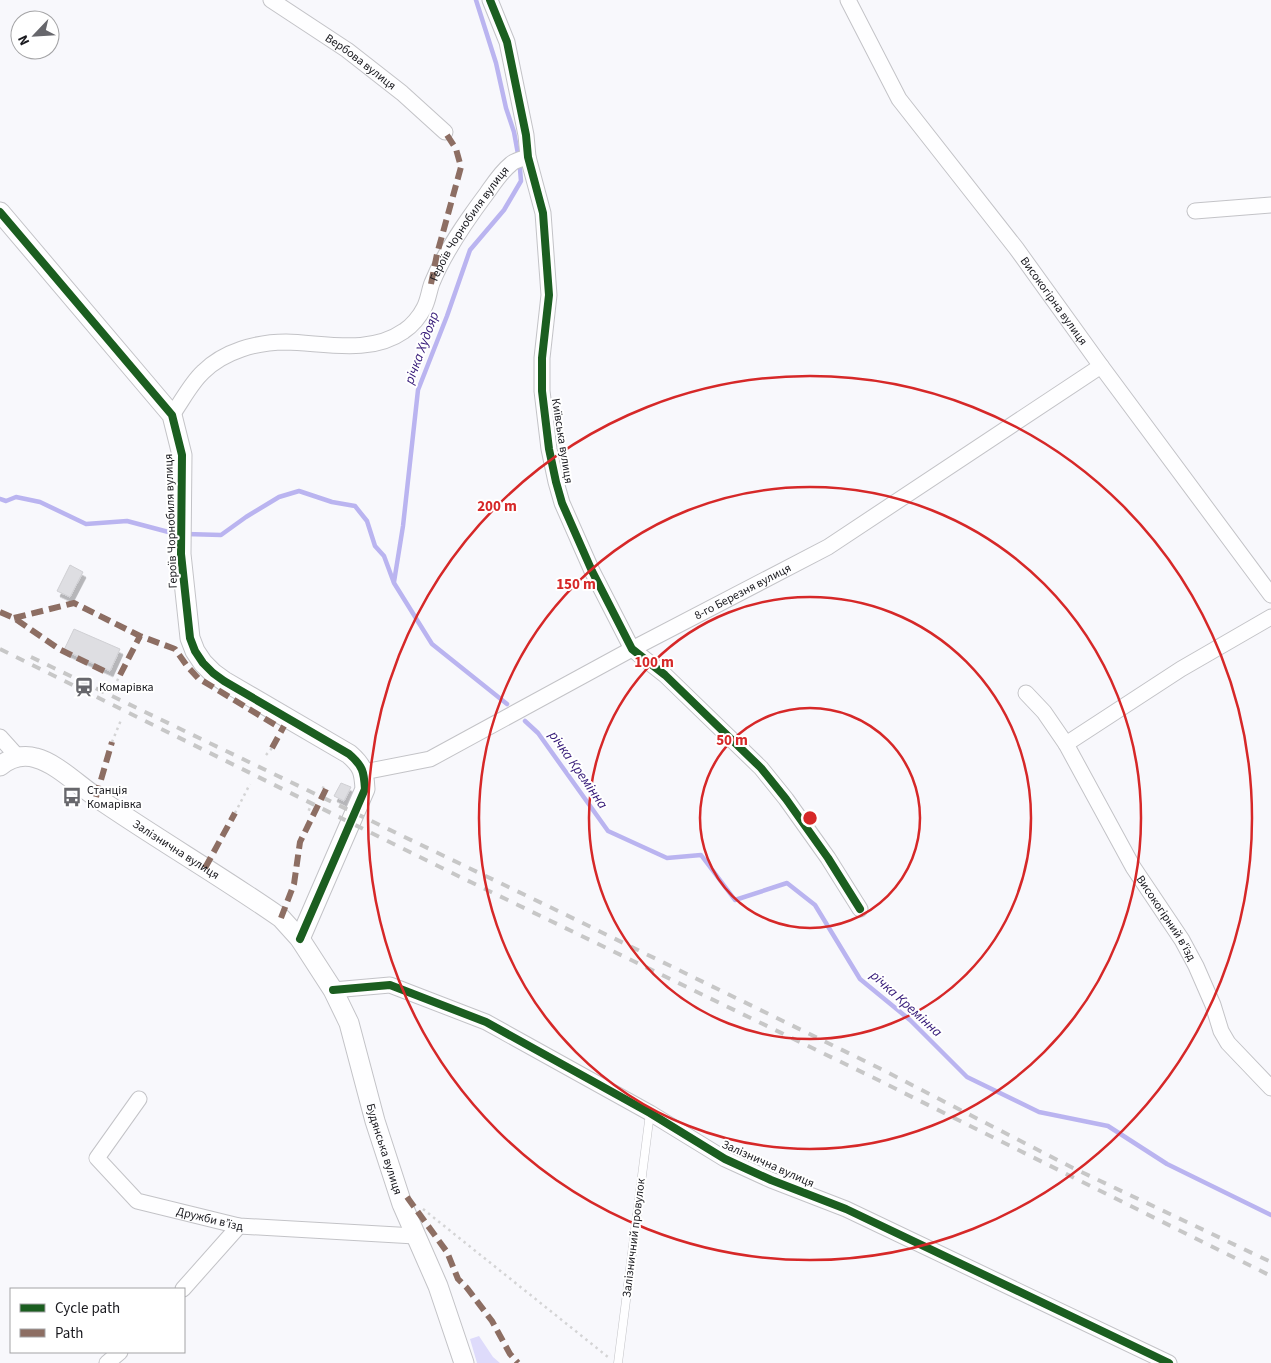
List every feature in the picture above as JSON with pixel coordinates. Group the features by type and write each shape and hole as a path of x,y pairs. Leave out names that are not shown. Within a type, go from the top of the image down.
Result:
{"street":[{"name":"Вербова вулиця","path":"271,0 347,50 402,93 445,132"},
{"name":"Київська вулиця","path":"490,0 507,42 526,135 528,157 543,212 549,295 542,358 542,391 549,449 562,503 592,571 632,649 664,675 761,768 807,828 860,909"},
{"name":"Високогірна вулиця","path":"848,0 899,99 1016,248 1271,595"},
{"name":"Героїв Чорнобиля вулиця","path":"172,415 202,372 223,357 257,344 285,342 342,346 371,344 389,339 404,331 425,308 431,284 444,257 468,219 512,162 528,157"},
{"path":"1196,211 1271,205"},
{"name":"Героїв Чорнобиля вулиця","path":"0,212 172,415 182,455 181,554 190,638 195,651 203,663 224,682 349,754 358,762 364,772"},
{"name":"8-го Березня вулиця","path":"364,772 430,759 632,649 828,547 1101,366"},
{"path":"1066,744 1181,669 1271,617"},
{"name":"Високогірний в'їзд","path":"1026,693 1044,712 1066,744 1133,866 1182,940 1196,966 1213,1005 1221,1031 1228,1043 1271,1088"},
{"path":"0,737 18,757 6,761 0,766"},
{"name":"Залізнична вулиця","path":"18,757 34,757 50,765 282,918 300,939"},
{"path":"300,939 365,789 364,772"},
{"name":"Будянська вулиця","path":"300,939 333,990 349,1023 375,1121 402,1204 438,1286 464,1363"},
{"name":"Залізнична вулиця","path":"333,990 390,985 478,1019 650,1113 725,1159 771,1180 846,1209 1169,1363"},
{"name":"Дружби в’їзд","path":"139,1099 97,1158 136,1201 239,1226 415,1236"},
{"path":"185,1288 239,1226"}],"lane":[{"name":"Залізничний провулок","path":"618,1363 650,1113"}],"path":[{"path":"117,681 120,675"},
{"path":"112,742 121,720"},
{"path":"266,755 272,748"},
{"path":"235,814 250,784"},
{"path":"322,787 326,789"},
{"path":"308,809 315,812"},
{"path":"420,1207 608,1357"}],"shaded area":[{"path":"479,1336 493,1357 500,1363 477,1363 470,1339"}],"building":[{"path":"70,565 83,572 70,597 57,591"},
{"path":"74,629 120,649 110,671 64,650"},
{"path":"341,783 351,787 344,801 334,796"}],"waterway":[{"name":"річка Худояр","path":"476,0 496,63 518,154"},
{"name":"річка Худояр","path":"394,582 403,526 418,390 470,250 504,210 521,181 520,169"},
{"name":"річка Кремінна","path":"186,534 221,535 279,497 299,491 332,502 355,506 367,521 375,546 384,556 394,583 432,644 507,704"},
{"name":"річка Кремінна","path":"0,499 6,501 16,497 40,502 86,524 127,521 176,534"},
{"name":"річка Кремінна","path":"525,721 538,733 608,831 667,858 701,855 735,900 787,883 815,905 860,979 910,1020 967,1077 1039,1112 1108,1126 1167,1164 1271,1215"}],"railway":[{"path":"0,649 450,872 872,1077 1271,1276"},
{"path":"31,657 552,908 879,1068 1073,1168 1271,1262"}],"marked path":[{"path":"431,284 437,254 461,167 456,149 445,132"},
{"path":"14,618 74,603 140,636 175,649 198,678 282,729"},
{"path":"0,612 14,618 59,649 106,672 104,675"},
{"path":"120,675 140,636"},
{"path":"272,748 284,726"},
{"path":"96,797 112,742"},
{"path":"281,918 294,884 300,842 326,789"},
{"path":"205,868 235,813"},
{"path":"407,1197 447,1252 458,1279 492,1321 510,1354 518,1363"}],"cycle path":[{"path":"490,0 507,42 526,135 528,157 543,213 549,295 542,358 542,391 549,449 562,503 592,571 632,649 665,675 761,768 786,799 828,858 860,909"},
{"path":"0,212 172,415 182,455 181,554 190,638 195,651 203,663 224,681 349,754 362,770 365,789 300,939"},
{"path":"333,990 390,985 486,1022 650,1113 725,1159 771,1180 846,1209 1169,1363"}],"place":[{"name":"Комарівка","path":"84,687"},
{"name":"Станція Комарівка","path":"72,797"}]}
